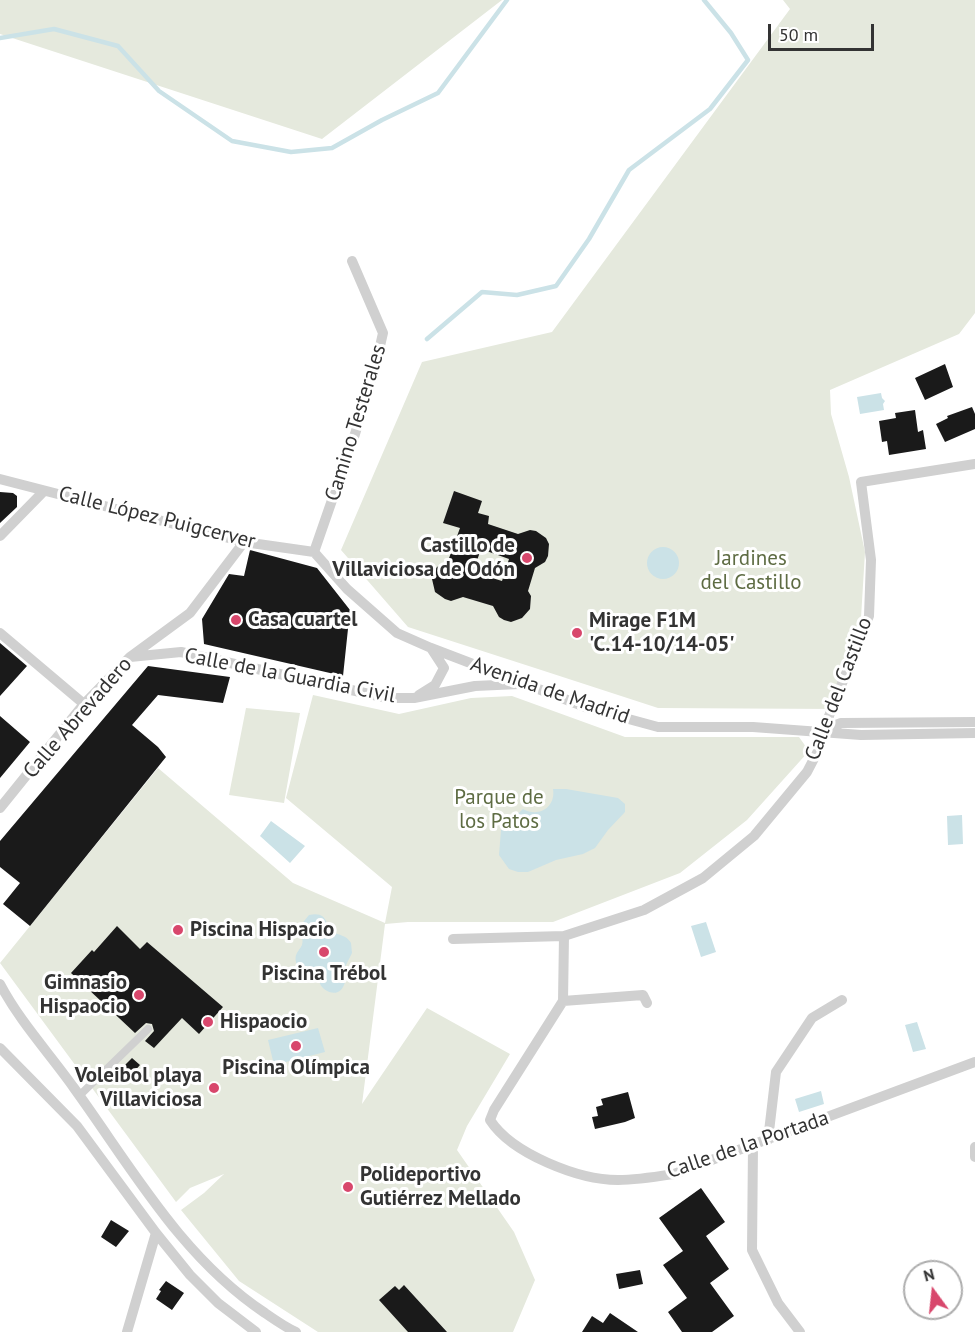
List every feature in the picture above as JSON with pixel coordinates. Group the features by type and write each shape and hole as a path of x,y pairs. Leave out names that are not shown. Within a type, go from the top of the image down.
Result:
{"street":[{"name":"Camino Testerales","path":"314,552 355,434 384,333 352,261"},
{"name":"Calle del Castillo","path":"453,939 564,936 644,910 703,878 754,836 807,772 819,749 823,731 869,616 871,560 861,482 975,464"},
{"name":"Calle López Puigcerver","path":"0,479 244,542 314,552"},
{"path":"0,536 44,491"},
{"name":"Calle Abrevadero","path":"0,808 84,704 130,657 190,613 244,542"},
{"name":"Avenida de Madrid","path":"314,552 347,589 397,633 588,708 658,727 753,727 877,735 975,733"},
{"path":"0,633 84,704"},
{"path":"414,698 435,685 444,668 431,648"},
{"name":"Calle de la Guardia Civil","path":"130,657 181,652 387,698 414,698 475,686 526,684"},
{"name":"Avenida de Madrid","path":"823,731 841,723 975,722"},
{"path":"564,936 563,1001 643,995 647,1003"},
{"path":"0,984 9,1001 80,1095 172,1227 204,1263 246,1300 296,1332"},
{"path":"768,1140 776,1072 812,1018 842,1000"},
{"name":"Calle de la Portada","path":"563,1001 494,1110 490,1120 497,1131 518,1148 547,1163 615,1180 645,1179 674,1174 975,1062"},
{"path":"80,1095 148,1029"},
{"path":"0,1048 77,1126 190,1275 218,1303 256,1332"},
{"path":"77,1126 93,1115"},
{"path":"753,1146 753,1250 778,1304 800,1332"},
{"path":"975,1146 975,1157"},
{"path":"127,1332 156,1233"}],"green space":[{"path":"0,0 502,0 322,139 0,34"},
{"name":"Jardines del Castillo","path":"783,0 975,0 975,313 959,334 830,390 831,414 849,477 865,552 861,618 836,687 836,709 658,708 408,627 341,550 422,362 552,332 790,9"},
{"name":"Parque de los Patos","path":"313,695 399,714 471,698 512,696 625,737 799,737 809,751 747,820 680,873 553,922 385,924 362,1104 427,1008 510,1054 467,1126 457,1150 514,1232 535,1280 513,1332 318,1332 239,1281 181,1210 224,1174 190,1188 176,1202 0,963 158,768 293,883 385,923 392,887 286,798"},
{"path":"246,708 300,713 284,803 229,795"}],"water":[{"path":"881,393 885,401 884,410 860,414 857,397"},
{"path":"663,547 675,551 679,563 675,575 663,579 651,575 647,563 651,551"},
{"path":"553,789 618,798 625,804 625,812 595,848 583,854 556,860 528,872 509,869 499,855 501,830 523,809 535,812 549,806"},
{"path":"962,815 963,844 948,845 947,816"},
{"path":"271,821 305,846 290,863 260,836"},
{"name":"Piscina Trébol","path":"316,914 323,917 331,930 351,943 352,953 345,967 345,984 335,993 324,989 314,974 300,970 297,966 296,957 302,945 300,926 309,915"},
{"path":"706,922 716,952 701,957 691,926"},
{"path":"917,1022 926,1049 913,1052 905,1025"},
{"name":"Piscina Olímpica","path":"318,1028 325,1052 274,1065 268,1040"},
{"path":"821,1091 824,1104 799,1112 795,1099"}],"building":[{"path":"945,364 953,387 925,400 915,378"},
{"path":"972,407 975,414 975,429 945,442 936,424 948,418 947,416"},
{"path":"915,410 918,432 923,430 926,449 889,455 887,441 882,442 879,421 896,418 895,413"},
{"name":"Castillo de Villaviciosa de Odón","path":"454,491 482,501 478,513 489,516 488,524 518,534 530,530 536,531 546,538 549,544 548,556 545,562 535,568 528,591 531,596 530,609 522,618 511,622 504,620 499,617 493,606 463,597 451,601 435,592 433,573 437,567 448,561 460,528 443,523","holes":["481,549 509,559 502,581 473,572"]},
{"path":"0,492 13,493 17,496 17,507 0,523"},
{"path":"250,550 317,568 350,610 343,676 204,644 202,619 229,574 244,576"},
{"path":"0,643 27,666 0,696"},
{"path":"148,666 230,677 223,703 158,695 132,725 166,757 30,926 3,904 20,883 0,867 0,841"},
{"path":"0,716 30,742 0,778"},
{"name":"Gimnasio Hispaocio","path":"117,926 140,949 147,942 223,1007 199,1034 182,1018 154,1048 145,1041 154,1031 152,1024 146,1023 135,1033 71,973"},
{"path":"132,1058 140,1065 124,1083 116,1074"},
{"path":"628,1092 635,1118 595,1129 592,1117 598,1116 596,1107 603,1105 601,1099"},
{"path":"701,1188 725,1222 706,1236 729,1269 710,1283 734,1316 712,1332 682,1332 668,1312 687,1298 663,1265 683,1251 659,1218"},
{"path":"111,1220 129,1231 116,1247 101,1237"},
{"path":"640,1270 643,1284 619,1289 616,1274"},
{"path":"166,1281 184,1293 172,1310 156,1299"},
{"path":"404,1285 447,1332 408,1332 379,1300 395,1286 399,1290"},
{"path":"610,1313 638,1332 582,1332 592,1316 603,1323"}],"waterway":[{"path":"0,38 54,29 118,46 159,91 232,141 291,152 332,148 382,120 438,93 507,0"},
{"path":"427,339 482,292 517,295 556,286 589,239 629,170 710,109 748,60 731,33 704,0"}],"place":[{"name":"Castillo de Villaviciosa de Odón","path":"527,558"},
{"name":"Casa cuartel","path":"236,620"},
{"name":"Mirage F1M 'C.14-10/14-05'","path":"577,633"},
{"name":"Piscina Hispacio","path":"178,930"},
{"name":"Piscina Trébol","path":"324,952"},
{"name":"Gimnasio Hispaocio","path":"139,995"},
{"name":"Hispaocio","path":"208,1022"},
{"name":"Piscina Olímpica","path":"296,1046"},
{"name":"Voleibol playa Villaviciosa","path":"214,1088"},
{"name":"Polideportivo Gutiérrez Mellado","path":"348,1187"}]}
